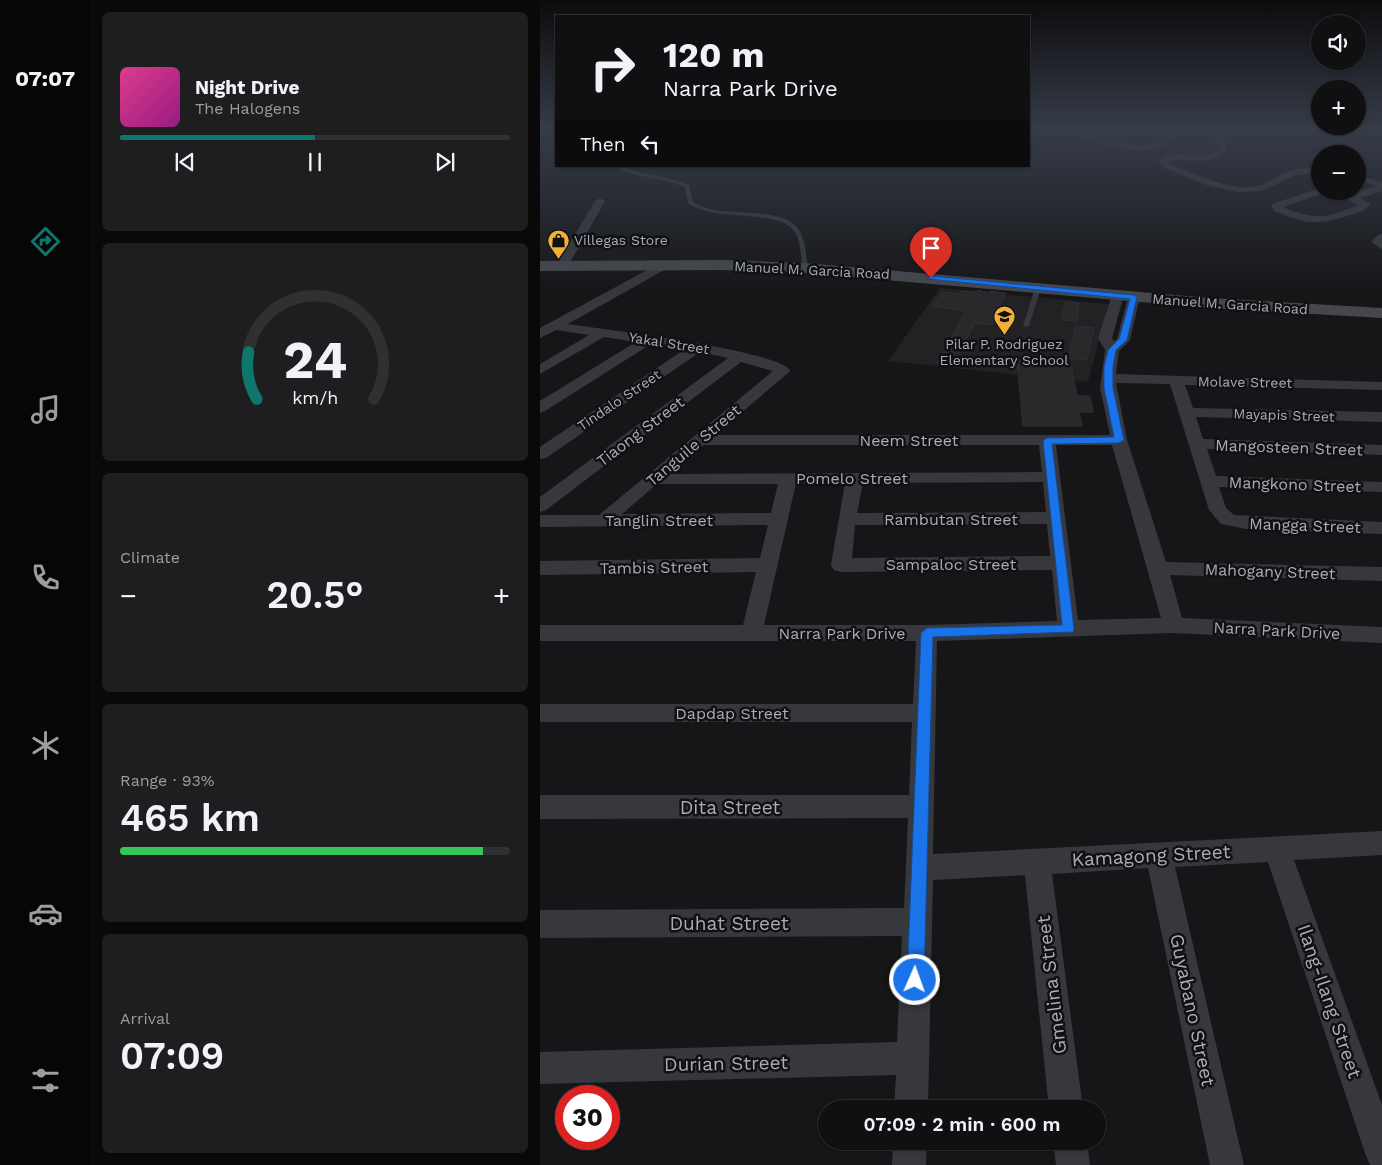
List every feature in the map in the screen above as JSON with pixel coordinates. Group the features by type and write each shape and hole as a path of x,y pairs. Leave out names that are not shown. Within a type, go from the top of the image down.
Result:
{"main road":[{"name":"Manuel M. Garcia Road","path":"540,266 805,268 1126,296 1382,313"}],"street":[{"path":"1215,183 1256,189 1273,183"},
{"path":"1366,192 1382,187"},
{"path":"1311,194 1276,206 1278,209 1294,216 1314,222 1326,220 1366,204 1358,200"},
{"path":"562,266 600,201"},
{"path":"1382,237 1376,242 1382,246"},
{"path":"540,334 546,327 654,266"},
{"path":"1126,296 1123,340 1112,350 1108,378 1119,440 1158,568 1173,625"},
{"name":"Yakal Street","path":"546,327 698,346 776,366 783,370"},
{"path":"540,370 602,333"},
{"path":"540,408 650,339"},
{"name":"Tindalo Street","path":"540,454 698,346"},
{"name":"Tiaong Street","path":"540,506 740,356"},
{"name":"Tanguile Street","path":"604,520 783,370"},
{"name":"Molave Street","path":"1108,378 1382,386"},
{"path":"1176,380 1208,482"},
{"name":"Mayapis Street","path":"1186,412 1382,418"},
{"name":"Neem Street","path":"699,440 1119,440"},
{"path":"1047,441 1068,629"},
{"name":"Mangosteen Street","path":"1196,444 1382,450"},
{"name":"Pomelo Street","path":"653,479 1051,477"},
{"path":"847,519 855,478"},
{"path":"752,632 788,479"},
{"name":"Mangkono Street","path":"1208,482 1382,487"},
{"name":"Mangga Street","path":"1208,482 1218,510 1228,520 1246,523 1382,528"},
{"name":"Rambutan Street","path":"847,519 1056,518"},
{"name":"Tanglin Street","path":"540,522 779,519"},
{"name":"Sampaloc Street","path":"847,519 841,565 1061,564"},
{"name":"Tambis Street","path":"540,568 768,565"},
{"name":"Mahogany Street","path":"1158,568 1382,574"},
{"name":"Narra Park Drive","path":"540,634 927,633 1173,625 1382,635"},
{"path":"911,1100 927,633"},
{"name":"Dapdap Street","path":"540,713 924,713"},
{"name":"Dita Street","path":"540,807 921,806"},
{"name":"Kamagong Street","path":"919,868 1382,843"},
{"name":"Ilang-Ilang Street","path":"1277,849 1382,1153"},
{"name":"Guyabano Street","path":"1159,855 1227,1165"},
{"name":"Gmelina Street","path":"1037,861 1065,1100"},
{"name":"Duhat Street","path":"540,924 917,922"},
{"name":"Durian Street","path":"540,1068 912,1058"},
{"path":"909,1165 910,1150"},
{"path":"1071,1150 1073,1165"}],"lane":[{"path":"681,183 687,186 692,203 703,209 778,219 790,223 796,228 802,242 805,268"},
{"path":"1026,326 1038,288"}],"shaded area":[{"name":"Pilar P. Rodriguez Elementary School","path":"940,288 1109,304 1088,382 888,361"}],"building":[{"path":"978,290 988,293 990,291 1006,293 992,325 975,323 952,365 937,363 966,311 932,306 943,292 959,294 961,291 977,292"},
{"path":"1065,302 1079,303 1077,321 1062,320"},
{"path":"1076,326 1094,328 1087,360 1068,358"},
{"path":"1017,360 1071,365 1077,396 1090,396 1093,412 1079,412 1082,426 1023,426"}],"place":[{"name":"Villegas Store","path":"558,259"},
{"name":"Pilar P. Rodriguez Elementary School","path":"1004,335"}],"route":[{"path":"915,980 927,633 1068,629 1047,441 1119,440 1108,388 1108,367 1112,350 1123,340 1134,297 931,278"}]}
